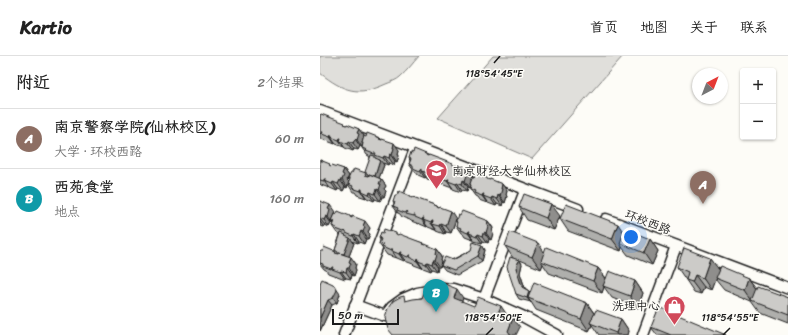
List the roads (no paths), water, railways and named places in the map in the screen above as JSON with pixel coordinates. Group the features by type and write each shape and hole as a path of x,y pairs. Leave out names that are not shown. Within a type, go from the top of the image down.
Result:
{"street":[{"name":"环校西路","path":"320,111 788,288"},
{"path":"344,335 415,147"},
{"path":"484,299 526,189"},
{"path":"643,335 676,246"},
{"path":"355,305 385,316 392,307 403,299 430,290 442,288 453,289 484,299 524,317 557,335"}],"place":[{"name":"南京财经大学仙林校区","path":"437,190"},
{"name":"南京警察学院(仙林校区)","path":"703,204"},
{"name":"西苑食堂","path":"436,312"},
{"name":"洗理中心","path":"675,326"}]}
